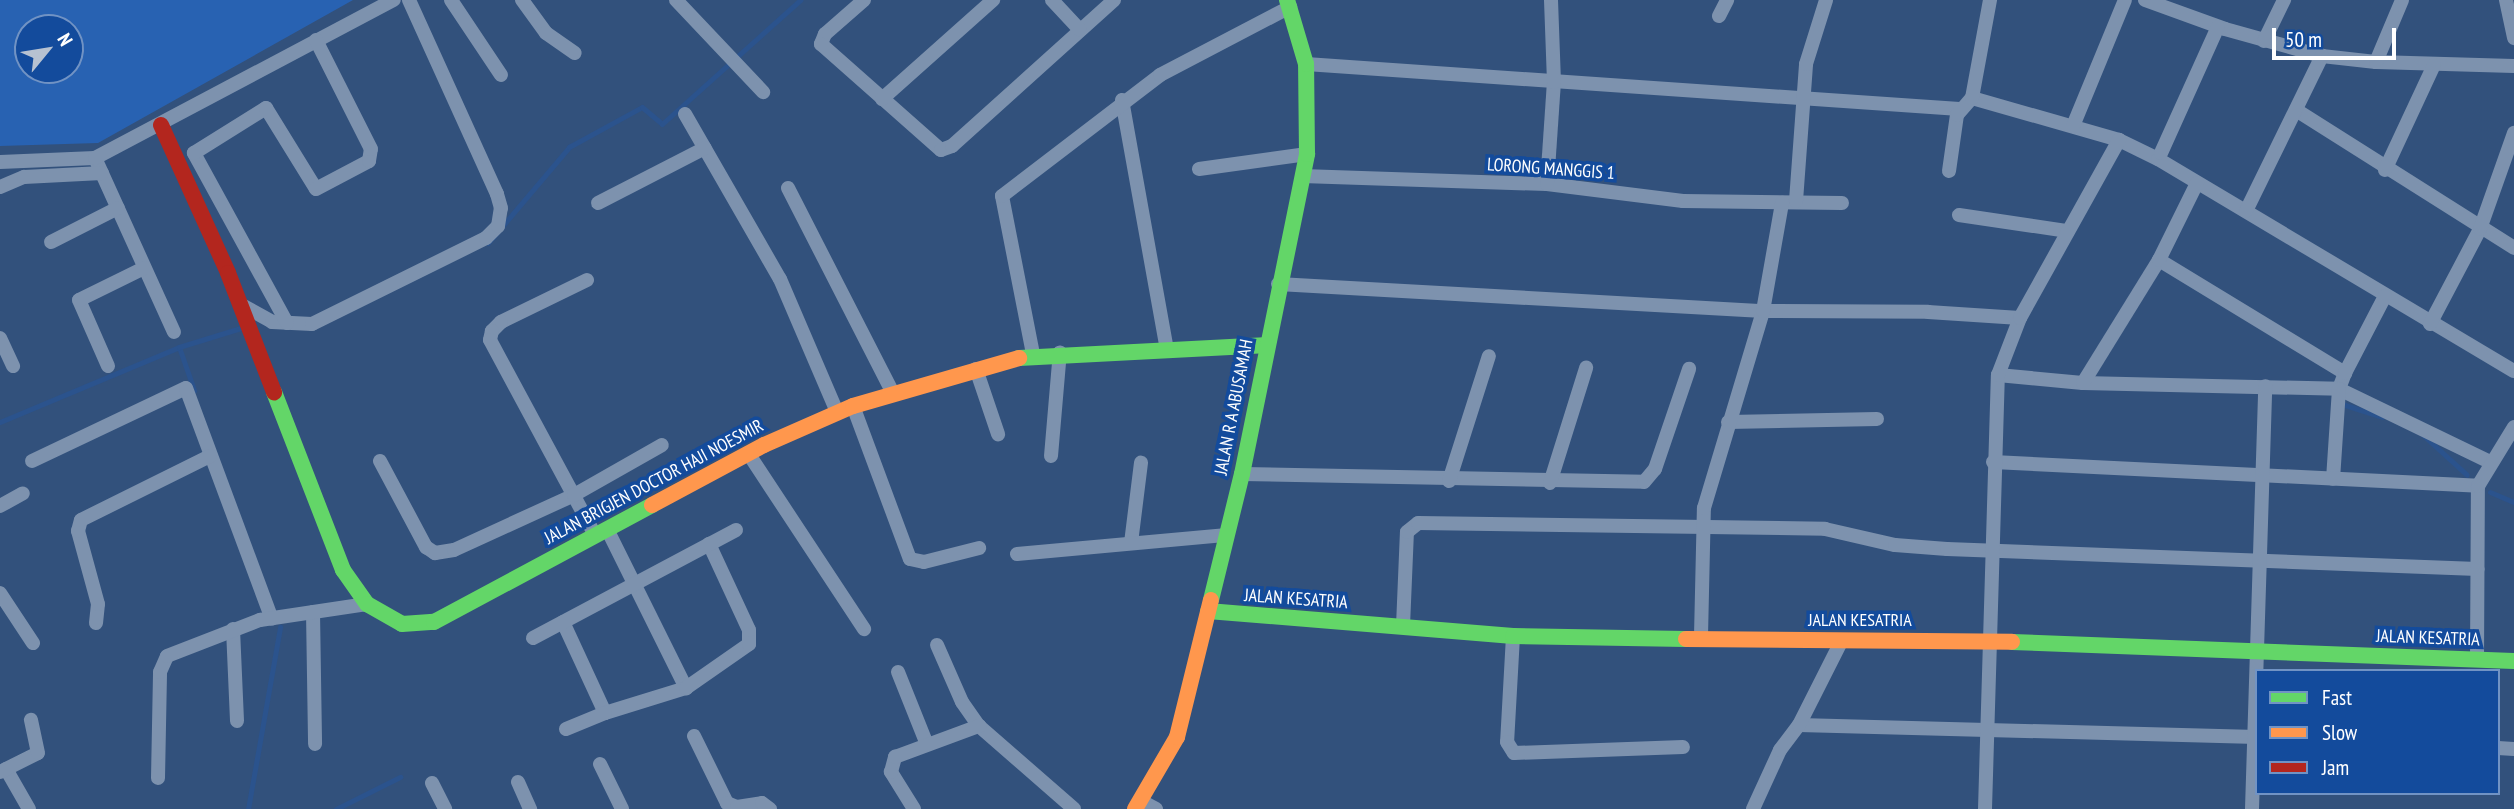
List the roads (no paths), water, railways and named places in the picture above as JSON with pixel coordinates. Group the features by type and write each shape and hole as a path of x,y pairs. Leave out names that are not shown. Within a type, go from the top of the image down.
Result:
{"street":[{"path":"0,162 95,158 394,0"},
{"path":"238,304 272,322 316,322 486,238 498,226 501,208 497,194 409,0"},
{"path":"451,0 501,75"},
{"path":"522,0 546,33 576,53"},
{"path":"677,0 764,92"},
{"path":"864,0 825,34 821,44 932,144 947,150 1114,0"},
{"path":"882,99 993,0"},
{"path":"1052,0 1079,29"},
{"path":"1547,184 1554,82 1551,0"},
{"path":"1719,16 1727,0"},
{"path":"1701,636 1704,508 1763,312 1789,202 1811,39 1826,0"},
{"path":"1949,171 1959,109 1972,98 1990,0"},
{"path":"2073,126 2125,0"},
{"path":"2145,0 2264,41 2322,56 2376,62 2514,66"},
{"path":"2180,14 2187,0"},
{"path":"2264,41 2284,0"},
{"path":"2376,62 2402,0"},
{"path":"2506,0 2514,38"},
{"path":"1033,354 1002,196 1122,100 1160,75 1289,4"},
{"name":"JALAN R A ABUSAMAH","path":"1144,806 1177,737 1242,474 1265,345 1307,154 1306,64 1289,4"},
{"path":"2161,153 2218,26"},
{"path":"287,323 194,153 266,108 316,189 369,161 371,149 316,40"},
{"path":"2246,211 2322,56"},
{"path":"1306,64 1554,82 1802,95 1959,109"},
{"path":"2385,170 2434,65"},
{"path":"1972,98 2119,140 2246,211 2430,324 2514,371"},
{"path":"1122,100 1167,349"},
{"path":"2296,110 2385,170 2514,248"},
{"path":"685,114 780,279 845,409 910,559 924,562 979,548"},
{"name":"JALAN BRIGJEN DOCTOR HAJI NOESMIR","path":"161,125 238,304 313,503 343,570 367,604 402,624 434,621 748,453 845,409 894,393 1033,354 1265,345"},
{"path":"2430,324 2480,229 2514,133"},
{"path":"1985,809 1993,462 1998,375 2020,317 2119,140"},
{"path":"598,203 705,148"},
{"path":"1199,169 1307,154"},
{"path":"95,158 174,332"},
{"path":"0,187 24,177 102,173"},
{"name":"LORONG MANGGIS 1","path":"1302,176 1547,184 1683,201 1842,203"},
{"path":"2083,383 2159,260 2197,183"},
{"path":"788,188 894,393"},
{"path":"51,242 118,208"},
{"path":"1959,215 2068,231"},
{"path":"2159,260 2345,373"},
{"path":"108,366 79,300 144,268"},
{"path":"587,280 501,322 490,340 574,495 634,584 686,688"},
{"path":"1279,284 1763,312 2020,317"},
{"path":"2333,479 2339,389 2385,296"},
{"path":"0,338 13,366"},
{"path":"1051,456 1060,352"},
{"path":"1449,481 1489,356"},
{"path":"1550,483 1586,368"},
{"path":"976,369 998,434"},
{"path":"1242,474 1449,481 1636,483 1649,479 1689,369"},
{"path":"1998,375 2083,383 2339,389 2490,462"},
{"path":"2257,669 2265,386"},
{"path":"32,461 183,388 190,393 210,456 272,619"},
{"path":"1728,422 1877,418"},
{"path":"2477,659 2478,486 2490,462 2514,427"},
{"path":"380,461 426,547 435,553 454,550 574,495 662,445"},
{"path":"748,453 864,629"},
{"path":"96,623 98,604 78,531 81,520 210,456"},
{"path":"1993,462 2478,486"},
{"path":"1131,543 1141,463"},
{"path":"2,499 23,493"},
{"path":"1403,626 1407,532 1415,523 1825,529 1895,545 2478,569"},
{"path":"533,638 736,530"},
{"path":"1017,554 1227,535"},
{"path":"566,729 605,713 686,688 749,644 749,630 709,544"},
{"path":"0,593 33,643"},
{"path":"158,778 160,672 167,656 233,629 272,619 367,604"},
{"name":"JALAN KESATRIA","path":"1208,611 1513,636 1701,636 1841,642 1989,641 2514,661"},
{"path":"313,612 315,744"},
{"path":"563,622 605,713"},
{"path":"233,629 237,721"},
{"path":"1513,636 1507,742 1514,753 1682,747"},
{"path":"1753,809 1780,750 1800,725 1841,642"},
{"path":"937,645 962,702 979,726 1074,809"},
{"path":"898,672 926,742"},
{"path":"29,809 3,771 38,753 30,720"},
{"path":"1800,725 2255,737"},
{"path":"914,809 895,782 891,767 904,751 979,726"},
{"path":"695,736 727,803 737,807 762,803 770,809"},
{"path":"2252,809 2255,755"},
{"path":"600,764 622,809"},
{"path":"518,782 530,809"},
{"path":"432,783 445,809"}],"waterway":[{"path":"488,243 569,147 642,107 662,124 800,0"},
{"path":"0,422 179,347 244,327"},
{"path":"179,347 194,390"},
{"path":"2342,404 2382,417"},
{"path":"2423,435 2467,475"},
{"path":"2490,492 2514,502"},
{"path":"248,809 280,627"},
{"path":"336,809 400,777"}]}
